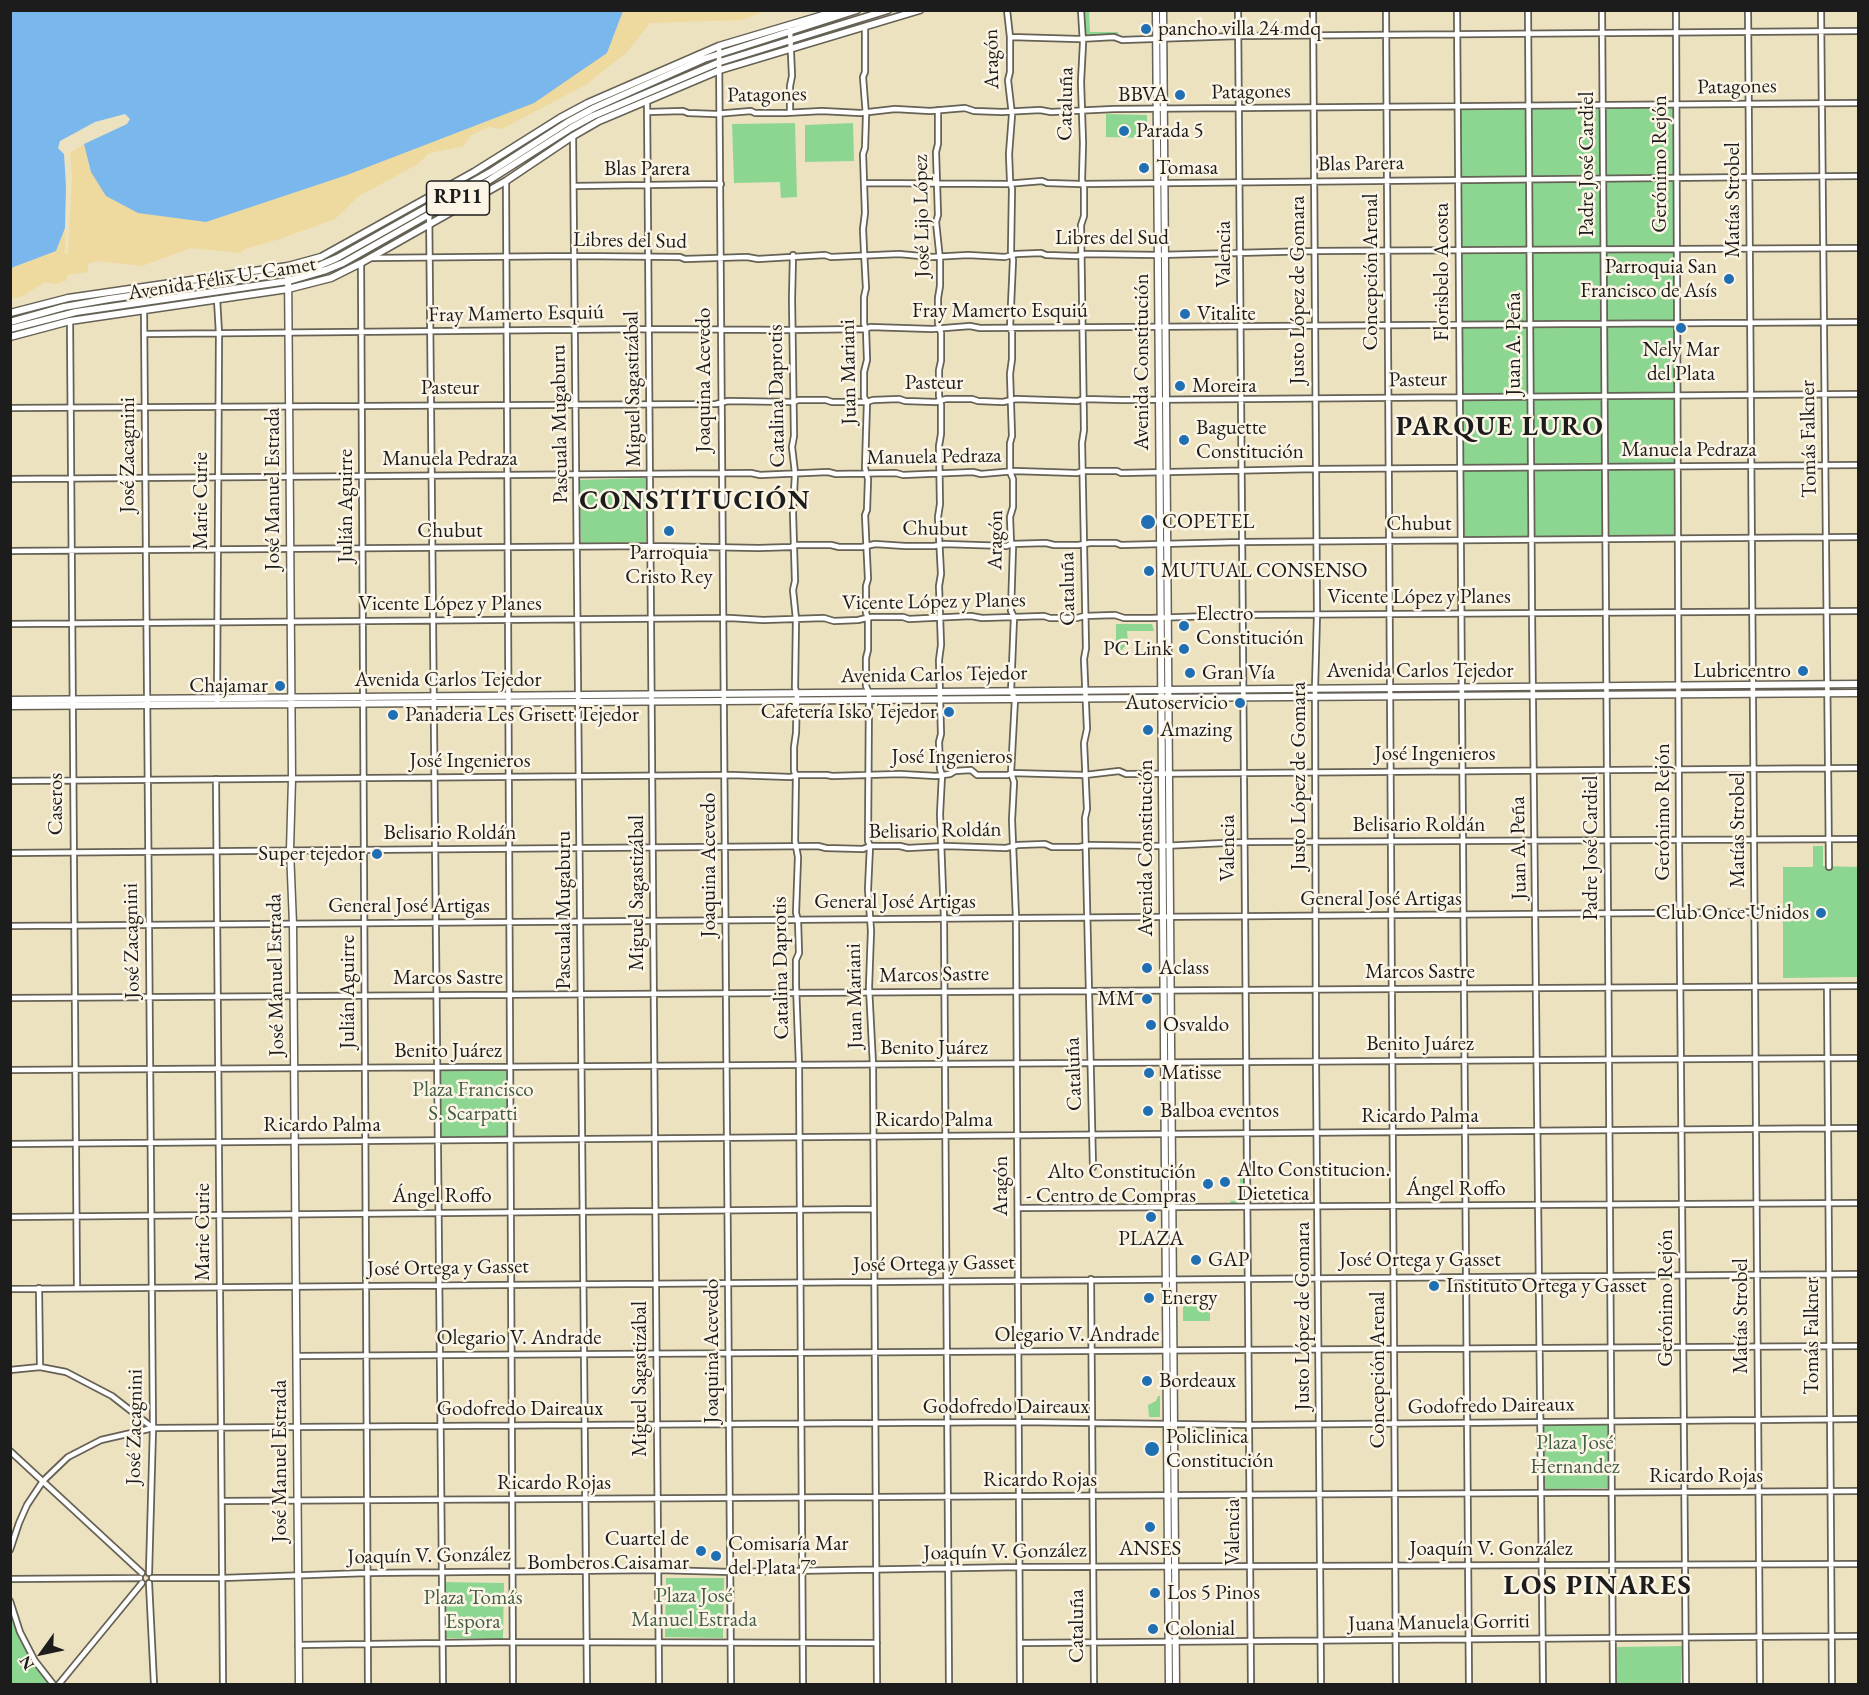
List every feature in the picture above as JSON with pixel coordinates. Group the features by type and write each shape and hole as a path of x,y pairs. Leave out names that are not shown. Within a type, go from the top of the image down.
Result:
{"main road":[{"name":"Avenida Félix U. Camet","path":"10,313 79,296 309,261 333,251 429,198 574,110 719,46 840,10"},
{"name":"Avenida Félix U. Camet","path":"10,329 76,312 288,277 316,267 337,258 492,171 578,116 720,58 857,10"},
{"name":"Avenida Félix U. Camet","path":"10,322 64,307 109,299 288,277 308,277 343,263 488,181 581,122 720,58 790,40 888,10"},
{"name":"Avenida Félix U. Camet","path":"10,337 70,321 288,289 331,278 506,181 599,121 720,70 920,10"},
{"name":"Avenida Constitución","path":"1156,10 1160,39"},
{"name":"Avenida Constitución","path":"1163,10 1160,39 1160,109 1171,1567 1172,1641 1176,1684"},
{"name":"José Manuel Estrada","path":"288,266 292,779 290,850 294,995 299,1684"},
{"name":"Avenida Carlos Tejedor","path":"10,700 147,702 797,697 941,692 1165,689 1858,684"},
{"name":"Avenida Carlos Tejedor","path":"869,696 941,700 1858,693"},
{"name":"Avenida Carlos Tejedor","path":"10,706 73,702"},
{"name":"Avenida Constitución","path":"1169,1684 1172,1641"}],"street":[{"name":"Aragón","path":"1007,10 1010,37 1008,80 1011,111 1013,287 1010,328 1012,332 1010,472 1013,488 1011,611 1014,617 1011,773 1014,782 1013,846 1016,918 1020,1684"},
{"name":"Cataluña","path":"1081,10 1087,809 1085,846 1093,1167"},
{"name":"Valencia","path":"1239,10 1251,1684"},
{"name":"Justo López de Gomara","path":"1313,10 1317,615 1315,688 1316,1062 1322,1684"},
{"name":"Concepción Arenal","path":"1386,10 1396,1684"},
{"name":"Florisbelo Acosta","path":"1457,10 1469,1684"},
{"name":"Juan A. Peña","path":"1528,10 1543,1684"},
{"name":"Padre José Cardiel","path":"1602,10 1613,1684"},
{"name":"Gerónimo Rejón","path":"1676,10 1680,1059 1686,1684"},
{"name":"Matías Strobel","path":"1748,10 1760,1684"},
{"name":"Tomás Falkner","path":"1821,10 1829,867"},
{"path":"789,24 790,112"},
{"name":"Juan Mariani","path":"865,27 863,240 866,329 864,397 867,402 866,686 869,696 868,760 870,775 868,830 871,931 869,962 873,1065 877,1684"},
{"path":"1010,37 1160,39 1386,34 1858,31"},
{"name":"Joaquina Acevedo","path":"719,46 721,547 725,697 724,847 732,1684"},
{"name":"Miguel Sagastizábal","path":"647,100 659,1684"},
{"name":"Patagones","path":"648,112 860,113 965,108 974,111 1082,111 1858,103"},
{"name":"José Lijo López","path":"938,110 936,222 940,286 938,298 941,434 938,518 939,612 941,618 939,769 942,775 940,814 944,918 949,1684"},
{"name":"Pascuala Mugaburu","path":"573,136 587,1684"},
{"name":"Blas Parera","path":"864,183 1858,176"},
{"path":"506,181 513,1684"},
{"name":"Blas Parera","path":"574,186 721,184"},
{"path":"429,198 443,1684"},
{"name":"Libres del Sud","path":"370,258 575,256 680,257 684,259 747,256 758,259 794,255 1005,257 1012,255 1161,255 1314,251 1858,248"},
{"name":"Catalina Daprotis","path":"794,255 792,299 794,436 792,447 795,474 793,513 795,581 793,590 796,619 794,661 797,697 794,771 796,775 798,878 795,886 795,913 798,920 799,953 796,960 800,1137 803,1684"},
{"name":"Julián Aguirre","path":"361,263 362,849 368,1684"},
{"name":"Marie Curie","path":"217,299 219,333 217,701"},
{"name":"José Zacagnini","path":"144,309 153,1428 150,1578 154,1684"},
{"name":"Caseros","path":"70,321 72,852 77,1288"},
{"name":"Fray Mamerto Esquiú","path":"144,334 866,329 870,327 906,329 970,326 1010,328 1858,322"},
{"name":"Pasteur","path":"10,408 722,403 807,400 1078,401 1083,399 1858,394"},
{"name":"Manuela Pedraza","path":"10,479 828,472 903,475 1042,471 1163,473 1316,469 1858,465"},
{"name":"Chubut","path":"10,551 790,547 795,545 1007,546 1011,544 1858,537"},
{"name":"Vicente López y Planes","path":"10,624 824,618 834,621 868,618 1044,616 1077,618 1084,616 1858,611"},
{"name":"José Ingenieros","path":"10,781 758,775 790,777 796,775 942,775 971,770 977,775 1008,776 1011,773 1085,775 1119,771 1126,774 1858,768"},
{"name":"Marie Curie","path":"216,780 223,1684"},
{"name":"Belisario Roldán","path":"10,853 796,846 863,849 870,846 1006,848 1045,844 1052,847 1117,844 1166,846 1245,842 1858,839"},
{"name":"General José Artigas","path":"10,926 1779,912"},
{"name":"Marcos Sastre","path":"10,998 1858,986"},
{"name":"Tomás Falkner","path":"1827,987 1832,1684"},
{"name":"Benito Juárez","path":"10,1070 1858,1058"},
{"name":"Ricardo Palma","path":"10,1144 1858,1128"},
{"name":"Ángel Roffo","path":"1018,1208 1858,1203"},
{"name":"Ángel Roffo","path":"10,1216 873,1209"},
{"name":"José Ortega y Gasset","path":"10,1289 1018,1279 1858,1274"},
{"name":"Cataluña","path":"1091,1279 1094,1684"},
{"path":"39,1288 40,1367"},
{"name":"Olegario V. Andrade","path":"296,1356 1858,1346"},
{"path":"10,1370 40,1367 66,1372 112,1396 153,1428"},
{"name":"Godofredo Daireaux","path":"10,1550 27,1505 43,1481 68,1457 112,1436 153,1428 947,1422 1320,1425 1858,1419"},
{"path":"10,1451 142,1578 150,1578"},
{"name":"Ricardo Rojas","path":"222,1501 1858,1491"},
{"name":"Joaquín V. González","path":"150,1578 658,1570 731,1572 948,1568 1858,1564"},
{"path":"58,1684 142,1578"},
{"path":"10,1580 150,1578"},
{"path":"10,1601 20,1632 35,1661 53,1684"},
{"name":"Juana Manuela Gorriti","path":"1020,1643 1858,1636"},
{"path":"298,1645 442,1642 877,1643"}],"green space":[{"path":"1082,11 1089,11 1090,32 1118,32 1118,36 1084,36"},
{"path":"1605,107 1673,107 1674,175 1606,176"},
{"path":"1531,108 1599,108 1601,175 1532,176"},
{"path":"1460,109 1526,109 1527,176 1461,177"},
{"name":"Parada 5","path":"1106,114 1147,115 1147,124 1142,125 1142,138 1106,137"},
{"path":"795,123 797,197 781,198 780,182 734,183 732,124"},
{"path":"853,123 854,161 805,162 805,125"},
{"path":"1526,181 1527,248 1461,248 1460,182"},
{"path":"1531,181 1600,181 1601,247 1532,248"},
{"path":"1605,181 1673,181 1674,247 1606,247"},
{"path":"1601,252 1602,321 1533,322 1532,253"},
{"path":"1674,252 1674,320 1607,321 1606,253"},
{"path":"1526,253 1527,321 1462,322 1461,254"},
{"path":"1606,325 1675,325 1676,392 1607,393"},
{"path":"1527,326 1528,393 1462,394 1461,327"},
{"path":"1602,326 1603,393 1533,394 1532,327"},
{"path":"1601,397 1602,465 1534,465 1533,398"},
{"path":"1675,397 1676,464 1608,465 1607,398"},
{"path":"1528,398 1529,465 1463,466 1462,399"},
{"path":"1528,470 1529,537 1463,538 1462,471"},
{"path":"1602,470 1603,537 1534,538 1533,471"},
{"path":"1607,470 1675,470 1676,536 1608,537"},
{"path":"646,478 646,542 581,543 579,480"},
{"path":"1116,624 1152,624 1154,631 1127,631 1128,643 1120,652 1116,652"},
{"name":"Club Once Unidos","path":"1813,846 1823,846 1823,866 1858,867 1858,977 1783,978 1783,867 1813,867"},
{"name":"Plaza Francisco S. Scarpatti","path":"437,1067 510,1067 507,1137 439,1138"},
{"path":"1240,1178 1245,1178 1244,1203 1231,1205 1230,1198 1231,1201 1240,1200"},
{"path":"1183,1306 1210,1306 1210,1321 1183,1321"},
{"path":"1160,1396 1160,1417 1149,1417 1148,1405 1156,1401"},
{"name":"Plaza José Hernandez","path":"1542,1421 1607,1421 1608,1488 1543,1489"},
{"name":"Plaza José Manuel Estrada","path":"666,1578 724,1578 723,1638 665,1637"},
{"name":"Plaza Tomás Espora","path":"443,1582 504,1583 503,1639 442,1638"},
{"path":"11,1613 26,1650 49,1684 11,1684"},
{"path":"1682,1646 1681,1684 1616,1684 1617,1647"}],"sand":[{"path":"623,11 765,11 742,20 650,23 627,52 587,84 502,129 489,127 470,136 464,146 429,153 418,164 359,196 335,219 245,249 240,253 191,248 142,266 96,261 88,264 88,272 68,275 66,281 55,284 45,282 21,297 11,298 11,268 56,251 65,228 65,254 68,254 72,175 70,153 84,144 91,172 607,53"}],"water":[{"path":"10,11 623,11 607,53 534,103 347,175 206,222 138,213 106,196 91,172 84,144 127,124 130,119 125,114 95,122 60,141 58,148 64,154 66,186 65,228 56,251 11,268"}],"place":[{"name":"pancho villa 24 mdq","path":"1146,29"},
{"name":"BBVA","path":"1180,95"},
{"name":"Parada 5","path":"1124,131"},
{"name":"Tomasa","path":"1144,168"},
{"name":"Parroquia San Francisco de Asís","path":"1729,279"},
{"name":"Vitalite","path":"1185,314"},
{"name":"Nely Mar del Plata","path":"1681,328"},
{"name":"Moreira","path":"1180,386"},
{"name":"Baguette Constitución","path":"1184,440"},
{"name":"COPETEL","path":"1148,522"},
{"name":"Parroquia Cristo Rey","path":"669,531"},
{"name":"MUTUAL CONSENSO","path":"1149,571"},
{"name":"Electro Constitución","path":"1184,626"},
{"name":"PC Link","path":"1184,649"},
{"name":"Lubricentro","path":"1803,671"},
{"name":"Gran Vía","path":"1190,673"},
{"name":"Chajamar","path":"280,686"},
{"name":"Autoservicio","path":"1240,703"},
{"name":"Cafetería Isko Tejedor","path":"949,712"},
{"name":"Panaderia Les Grisett Tejedor","path":"393,715"},
{"name":"Amazing","path":"1148,730"},
{"name":"Super tejedor","path":"377,854"},
{"name":"Club Once Unidos","path":"1821,913"},
{"name":"Aclass","path":"1147,968"},
{"name":"MM","path":"1147,999"},
{"name":"Osvaldo","path":"1151,1025"},
{"name":"Matisse","path":"1149,1073"},
{"name":"Balboa eventos","path":"1148,1111"},
{"name":"Alto Constitucion. Dietetica","path":"1225,1182"},
{"name":"Alto Constitución - Centro de Compras","path":"1208,1184"},
{"name":"PLAZA","path":"1151,1217"},
{"name":"GAP","path":"1196,1260"},
{"name":"Instituto Ortega y Gasset","path":"1434,1286"},
{"name":"Energy","path":"1149,1298"},
{"name":"Bordeaux","path":"1147,1381"},
{"name":"Policlinica Constitución","path":"1152,1449"},
{"name":"ANSES","path":"1150,1527"},
{"name":"Cuartel de Bomberos Caisamar","path":"701,1551"},
{"name":"Comisaría Mar del Plata 7°","path":"716,1556"},
{"name":"Los 5 Pinos","path":"1155,1593"},
{"name":"Colonial","path":"1153,1629"}],"district":[{"name":"PARQUE LURO","path":"1500,428"},
{"name":"CONSTITUCIÓN","path":"695,502"},
{"name":"LOS PINARES","path":"1598,1587"}]}
